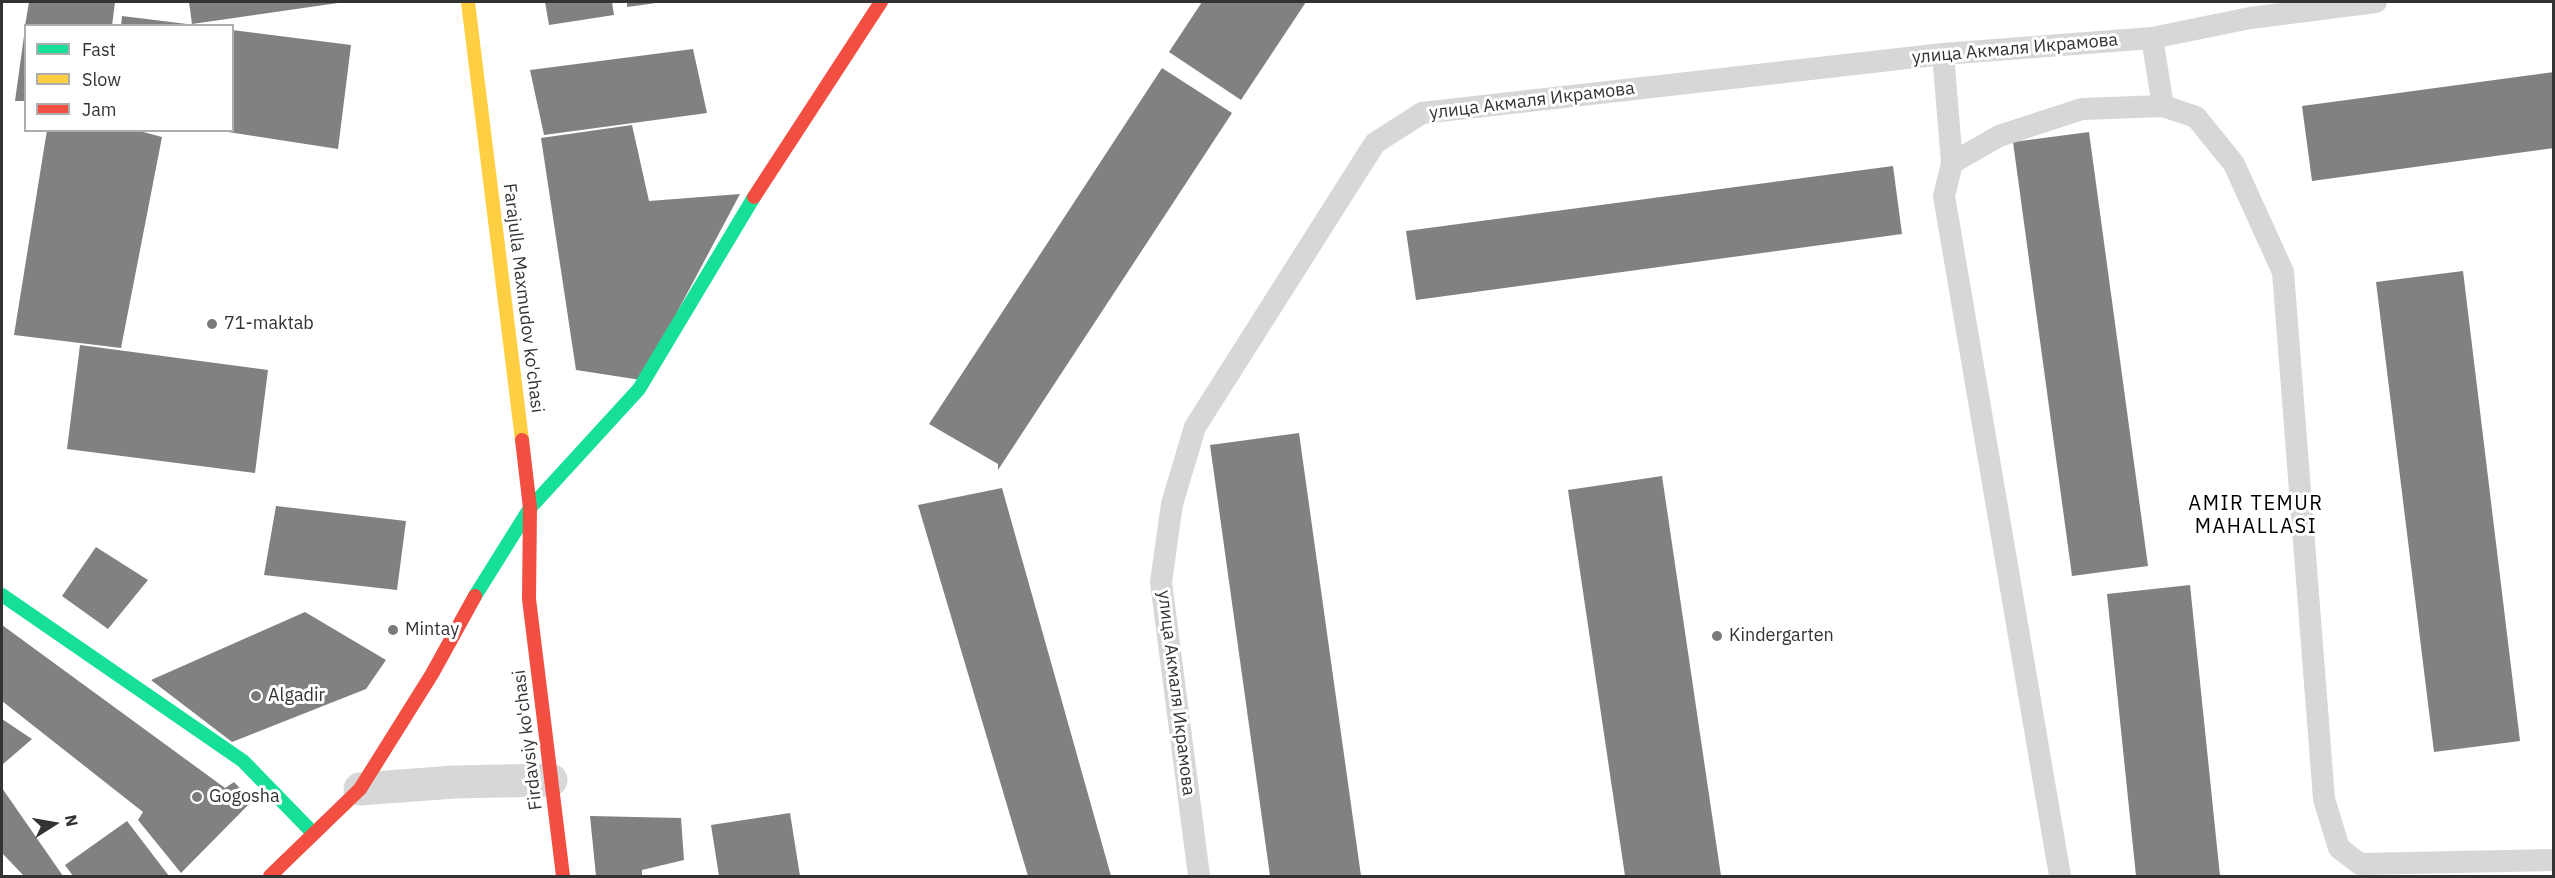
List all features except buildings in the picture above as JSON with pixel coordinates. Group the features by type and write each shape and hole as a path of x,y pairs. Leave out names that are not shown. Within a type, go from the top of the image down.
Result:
{"street":[{"name":"Farajulla Maxmudov ko'chasi","path":"468,2 530,508 530,599"},
{"path":"270,876 360,789 432,674 475,596 530,508 639,389 737,223 881,2"},
{"path":"2,595 243,761 314,833"},
{"name":"Firdavsiy ko'chasi","path":"530,599 563,876"},
{"path":"360,789 454,782 551,780"}],"lane":[{"name":"улица Акмаля Икрамова","path":"1199,876 1161,582 1172,504 1195,427 1375,144 1422,113 1943,54 2151,38 2286,7 2376,2"},
{"path":"2151,38 2163,106"},
{"path":"1943,54 1952,163 1944,196 2060,876"},
{"path":"1952,163 1999,136 2082,109 2163,106 2196,117 2234,164 2283,272 2325,800 2339,848 2360,864 2553,860"}],"traffic: fast":[{"path":"475,596 530,508 639,389 754,197"},
{"path":"2,595 243,761 313,833"}],"traffic: slow":[{"path":"468,2 522,440"}],"traffic: jam":[{"path":"754,197 881,2"},
{"path":"522,440 530,508 529,599 563,876"},
{"path":"270,876 360,789 432,674 475,596"}],"place":[{"name":"71-maktab","path":"212,324"},
{"name":"Mintay","path":"393,630"},
{"name":"Kindergarten","path":"1717,636"},
{"name":"Algadir","path":"256,696"},
{"name":"Gogosha","path":"197,797"}],"district":[{"name":"AMIR TEMUR MAHALLASI","path":"2256,516"}]}
